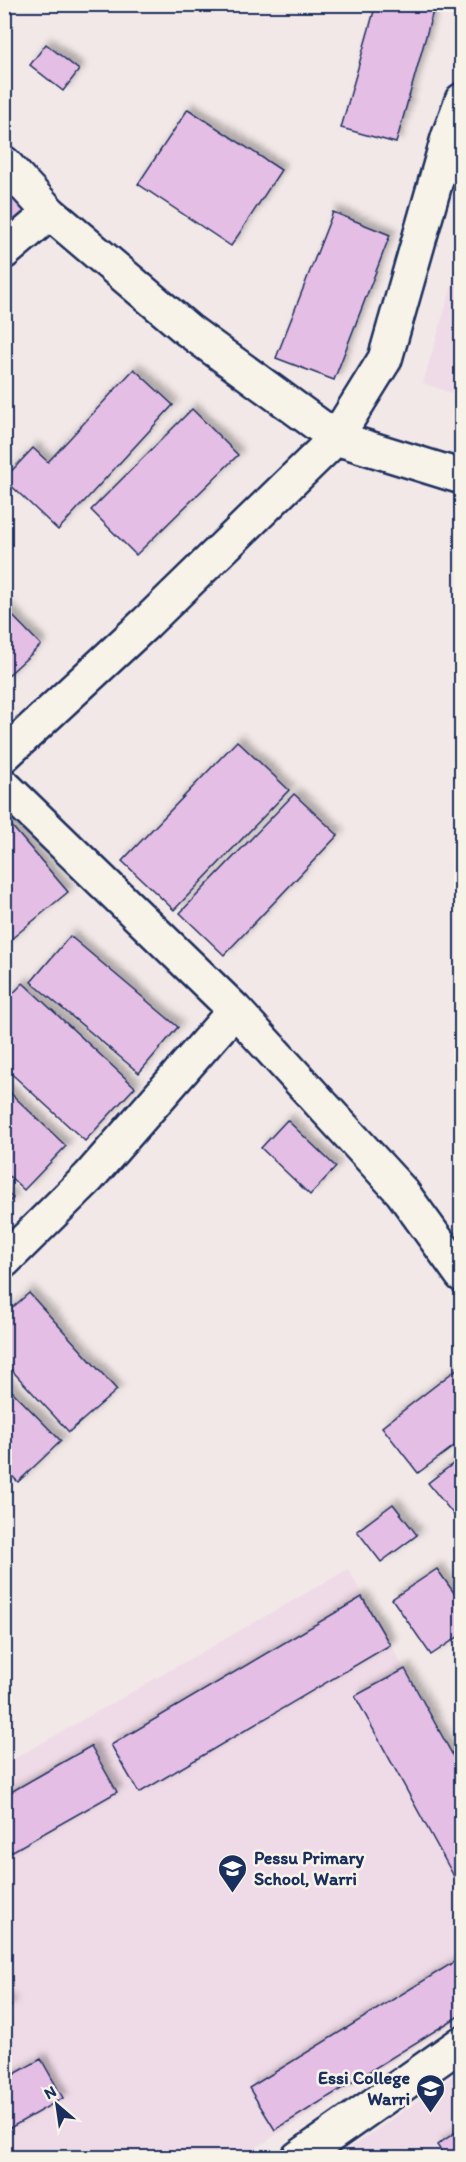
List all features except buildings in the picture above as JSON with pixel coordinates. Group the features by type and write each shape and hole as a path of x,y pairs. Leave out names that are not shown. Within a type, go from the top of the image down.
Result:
{"street":[{"path":"4,755 146,623 336,438 385,359 448,138 462,100"},
{"path":"4,163 50,213 188,330 336,438 462,477"},
{"path":"4,252 50,213"},
{"path":"4,786 235,1010 402,1192 462,1275"},
{"path":"4,1262 89,1177 235,1010"},
{"path":"298,2157 462,2043"}],"shaded area":[{"path":"461,254 461,397 423,383"},
{"name":"Pessu Primary School, Warri","path":"348,1569 461,1769 461,2017 242,2157 16,2157 5,2139 5,1764"},
{"name":"Essi College Warri","path":"461,2070 461,2157 338,2157"}],"place":[{"name":"Pessu Primary School, Warri","path":"233,1894"},
{"name":"Essi College Warri","path":"431,2114"}]}
